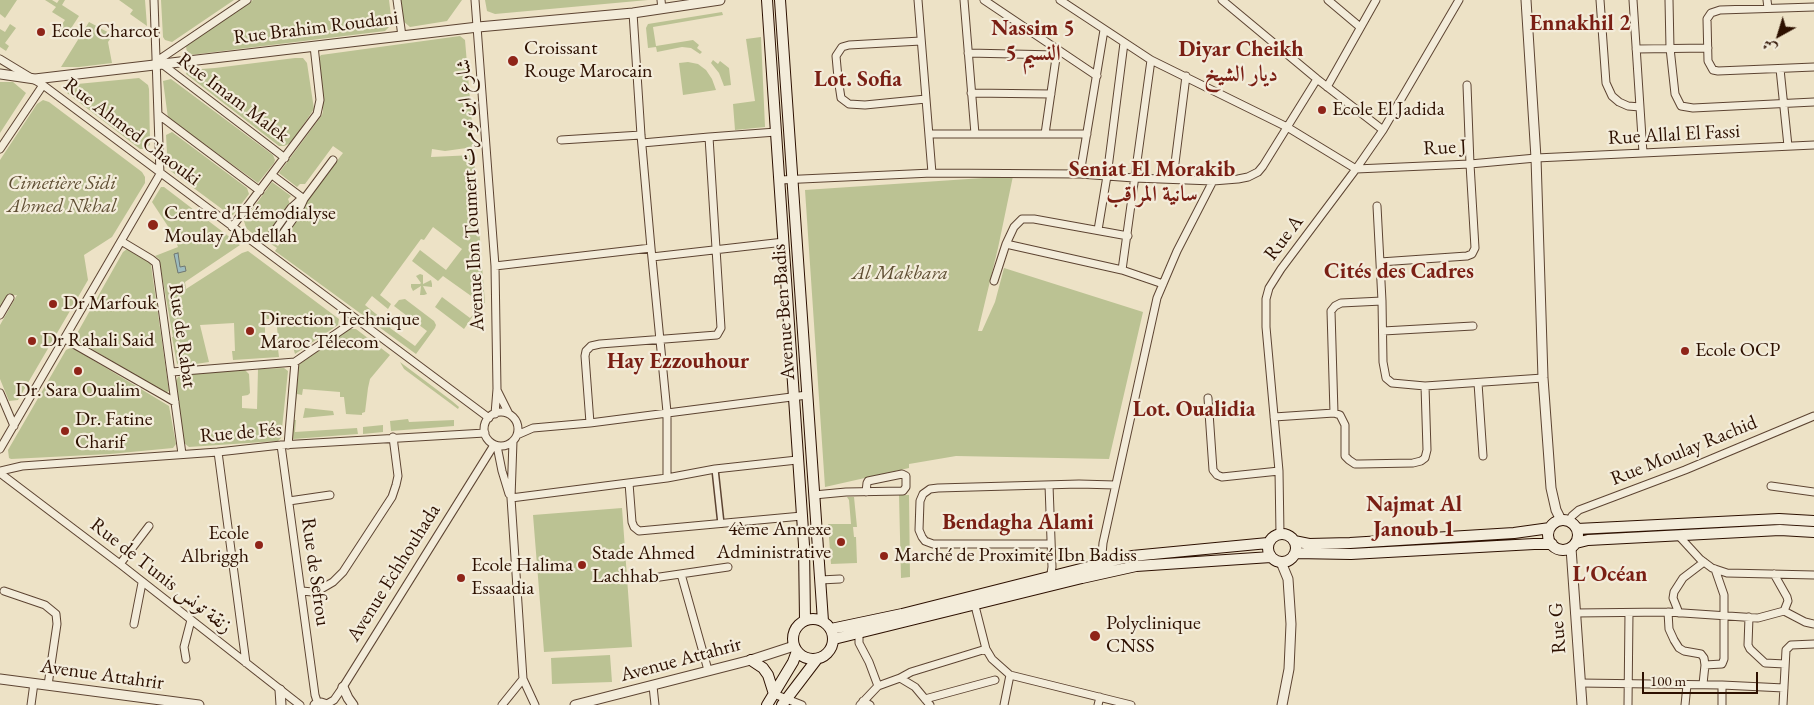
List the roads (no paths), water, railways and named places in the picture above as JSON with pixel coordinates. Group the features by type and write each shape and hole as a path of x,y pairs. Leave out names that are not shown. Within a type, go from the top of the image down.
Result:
{"main road":[{"name":"Avenue Ben Badis","path":"767,0 805,561 805,620"},
{"name":"Avenue Ben Badis","path":"780,0 823,621"},
{"path":"1814,521 1554,523 1550,528 1548,537 1552,544 1560,549 1588,540 1780,530 1814,532"},
{"path":"1569,523 1578,533 1573,545"},
{"path":"1294,542 1295,553 1290,559 1281,562 1275,560 1268,551 1268,544 1273,537 1280,534 1288,536 1294,542 1309,544 1514,533 1550,528"},
{"path":"833,634 974,600 1047,587 1132,556 1268,544"},
{"path":"1295,553 1351,554 1552,544"},
{"path":"833,634 859,633 974,600 1051,575 1101,568 1271,556"},
{"path":"805,561 819,561"},
{"path":"768,705 793,662 795,648 793,633 798,625 805,620 817,618 823,621 833,634"},
{"path":"784,702 817,659 829,652 833,634"},
{"path":"795,648 804,657 817,659"},
{"path":"751,660 763,668 768,675 774,694"}],"street":[{"path":"0,449 160,174 159,63 154,0"},
{"path":"159,63 247,0"},
{"path":"397,0 402,36"},
{"name":"Avenue Ibn Toumert شارع ابن تومرت","path":"475,0 495,266 495,414"},
{"name":"Rue Brahim Roudani","path":"0,74 35,79 478,27 633,13 661,5 720,0"},
{"path":"918,0 932,173"},
{"path":"964,0 976,134"},
{"path":"984,0 1057,53 1097,76"},
{"path":"1060,0 1151,60 1287,127 1356,169"},
{"path":"1222,0 1232,3 1317,79 1382,130"},
{"path":"1328,0 1360,26"},
{"path":"1327,86 1376,0"},
{"name":"Rue A","path":"1280,534 1279,471 1265,309 1268,294 1274,278 1356,169 1382,130 1460,0"},
{"path":"1526,0 1536,158 1543,378 1551,488 1556,510 1569,523"},
{"path":"1600,0 1606,83 1612,96 1620,102 1628,106 1640,107"},
{"path":"1632,0 1643,152"},
{"path":"1670,0 1670,48 1675,94 1680,106 1693,108 1783,102 1814,102"},
{"path":"1767,0 1768,8"},
{"path":"1814,7 1720,10 1711,13 1707,19 1708,61 1710,67 1718,72 1814,67"},
{"path":"633,13 641,135 667,412 667,478"},
{"path":"1080,174 1104,30"},
{"path":"921,41 842,47 836,56 841,98 848,104 865,105 926,99"},
{"path":"1098,230 1124,43"},
{"path":"232,227 317,114 320,100 314,46"},
{"path":"1636,50 1708,48"},
{"path":"968,53 1057,53"},
{"path":"1045,134 1057,53"},
{"name":"Rue Ahmed Chaouki","path":"0,59 35,79 356,320 415,362 474,408 490,434"},
{"path":"1122,270 1151,60"},
{"name":"Rue Imam Malek","path":"159,63 285,158"},
{"path":"1780,69 1788,146"},
{"path":"1173,179 1186,76"},
{"path":"780,180 932,173 1080,174 1213,181 1238,179 1258,172 1263,166 1317,79"},
{"path":"0,149 43,85"},
{"path":"1380,262 1460,257 1472,254 1475,248 1467,85"},
{"path":"971,94 1051,94"},
{"path":"159,115 260,191"},
{"path":"642,143 776,132"},
{"path":"929,134 1087,134"},
{"path":"561,140 641,135"},
{"path":"590,423 585,356 588,348 600,344 719,334 721,318 709,137"},
{"name":"Rue Allal El Fassi","path":"1536,158 1814,144"},
{"name":"Rue J","path":"1356,169 1470,164 1536,158"},
{"path":"303,198 298,212 279,239 276,240 272,237 272,233 333,160"},
{"path":"272,175 303,198"},
{"path":"1101,568 1103,543 1152,319 1163,284 1177,251 1213,181"},
{"path":"1376,206 1384,371 1386,378 1392,383 1425,386 1543,378"},
{"path":"994,280 1006,244 1014,227 1022,220 1034,219 1128,236"},
{"name":"Rue de Rabat","path":"121,241 156,263 182,454"},
{"path":"652,257 784,242"},
{"path":"1006,244 1122,270 1163,284"},
{"path":"495,266 651,248"},
{"path":"0,315 10,298"},
{"path":"1334,413 1331,311 1341,303 1382,301"},
{"path":"172,372 295,362 356,320"},
{"path":"1382,331 1473,326"},
{"path":"65,339 176,402"},
{"name":"Rue de Sefrou","path":"295,362 284,445 289,501 315,695 326,704"},
{"path":"1478,383 1483,456"},
{"path":"1274,417 1334,413 1340,415 1345,425 1345,456 1355,464 1413,463 1425,458 1428,442 1425,386"},
{"name":"Avenue Ibn Toumert شارع ابن تومرت","path":"496,388 509,414"},
{"path":"0,393 14,426"},
{"path":"517,424 533,428 590,423 808,395"},
{"path":"1208,398 1213,470 1222,477 1279,471"},
{"path":"511,498 490,434 495,414 502,412 509,414 517,424 511,498 522,679 535,705"},
{"name":"Rue Moulay Rachid","path":"1569,523 1572,516 1579,510 1644,487 1814,416"},
{"path":"490,434 507,446 515,438 533,428"},
{"name":"Rue de Fés","path":"0,472 22,466 218,452 284,445 393,437 490,434"},
{"name":"Avenue Echhouhada","path":"326,704 344,687 481,463 490,434"},
{"path":"302,591 312,592 321,589 333,582 343,572 392,496 398,476 393,437"},
{"path":"218,452 246,662"},
{"path":"511,498 667,478 715,469 798,460"},
{"path":"715,469 721,524"},
{"name":"Rue de Tunis زنقة تونس","path":"0,472 300,705"},
{"path":"814,495 903,491 906,487 906,476 902,474 868,482 866,492"},
{"path":"629,483 632,522 639,531 802,516"},
{"path":"1047,587 1051,575 1050,485"},
{"path":"1050,544 933,544 925,541 919,530 920,501 923,494 930,489 982,486 1115,485"},
{"path":"1771,486 1814,492"},
{"path":"289,501 330,496"},
{"path":"120,564 149,526"},
{"path":"1678,535 1704,562 1715,569 1727,573 1814,575"},
{"name":"Rue G","path":"1573,545 1575,613 1582,705"},
{"path":"1281,562 1288,579 1291,624 1290,669 1282,705"},
{"path":"1679,613 1673,598 1674,592 1683,578 1704,562"},
{"path":"653,578 728,567"},
{"path":"1705,665 1720,665 1724,662 1724,595 1715,569"},
{"path":"681,574 708,670"},
{"path":"1575,613 1668,612 1762,618 1784,610 1788,601 1774,574"},
{"path":"820,580 840,579"},
{"path":"134,624 142,582"},
{"path":"4,591 45,605 56,614 57,624 48,685"},
{"path":"974,600 986,649 992,659 1010,675 1099,701 1131,705"},
{"path":"1784,610 1805,622 1814,624"},
{"path":"1668,612 1669,629 1674,640 1684,651 1701,654 1704,658 1705,665 1702,684"},
{"path":"1628,705 1629,613"},
{"path":"1749,617 1748,645 1750,649 1765,663 1785,664"},
{"path":"186,659 184,647 191,620"},
{"path":"859,633 859,643 878,686"},
{"path":"1783,705 1785,664 1788,647 1797,644 1814,644"},
{"name":"Avenue Attahrir","path":"575,705 795,648"},
{"path":"864,704 878,686 911,672 986,649"},
{"path":"1004,705 1010,675"},
{"path":"900,678 915,687 928,702 995,680"},
{"name":"Avenue Attahrir","path":"0,679 199,705"},
{"path":"502,705 522,679"},
{"path":"31,705 34,683"},
{"path":"1580,683 1702,684 1784,688"},
{"path":"1685,705 1688,685"},
{"path":"1722,685 1722,705"},
{"path":"653,686 654,705"},
{"path":"344,687 353,705"},
{"path":"280,690 281,705"},
{"path":"774,694 784,702 802,705"}],"water":[{"path":"178,253 180,267 185,266 186,271 178,273 174,254"}],"place":[{"name":"Ecole Charcot","path":"41,32"},
{"name":"Croissant Rouge Marocain","path":"513,61"},
{"name":"Ecole El Jadida","path":"1322,110"},
{"name":"Centre d'Hémodialyse Moulay Abdellah","path":"153,225"},
{"name":"Dr Marfouk","path":"53,304"},
{"name":"Direction Technique Maroc Télecom","path":"250,331"},
{"name":"Dr Rahali Said","path":"32,341"},
{"name":"Ecole OCP","path":"1685,351"},
{"name":"Dr. Sara Oualim","path":"78,371"},
{"name":"Dr. Fatine Charif","path":"65,431"},
{"name":"4ème Annexe Administrative","path":"841,542"},
{"name":"Ecole Albriggh","path":"259,545"},
{"name":"Marché de Proximité Ibn Badiss","path":"884,556"},
{"name":"Stade Ahmed Lachhab","path":"582,565"},
{"name":"Ecole Halima Essaadia","path":"461,578"},
{"name":"Polyclinique CNSS","path":"1095,636"}],"district":[{"name":"Ennakhil 2","path":"1580,24"},
{"name":"Nassim 5 النسيم 5","path":"1033,42"},
{"name":"Diyar Cheikh ديار الشيخ","path":"1241,62"},
{"name":"Lot. Sofia","path":"858,80"},
{"name":"Seniat El Morakib سانية المراقب","path":"1152,182"},
{"name":"Cités des Cadres","path":"1399,272"},
{"name":"Hay Ezzouhour","path":"678,362"},
{"name":"Lot. Oualidia","path":"1194,410"},
{"name":"Najmat Al Janoub 1","path":"1414,518"},
{"name":"Bendagha Alami","path":"1018,523"},
{"name":"L'Océan","path":"1610,575"}],"park label":[{"name":"Cimetière Sidi Ahmed Nkhal","path":"62,196"},
{"name":"Al Makbara","path":"900,274"}]}
